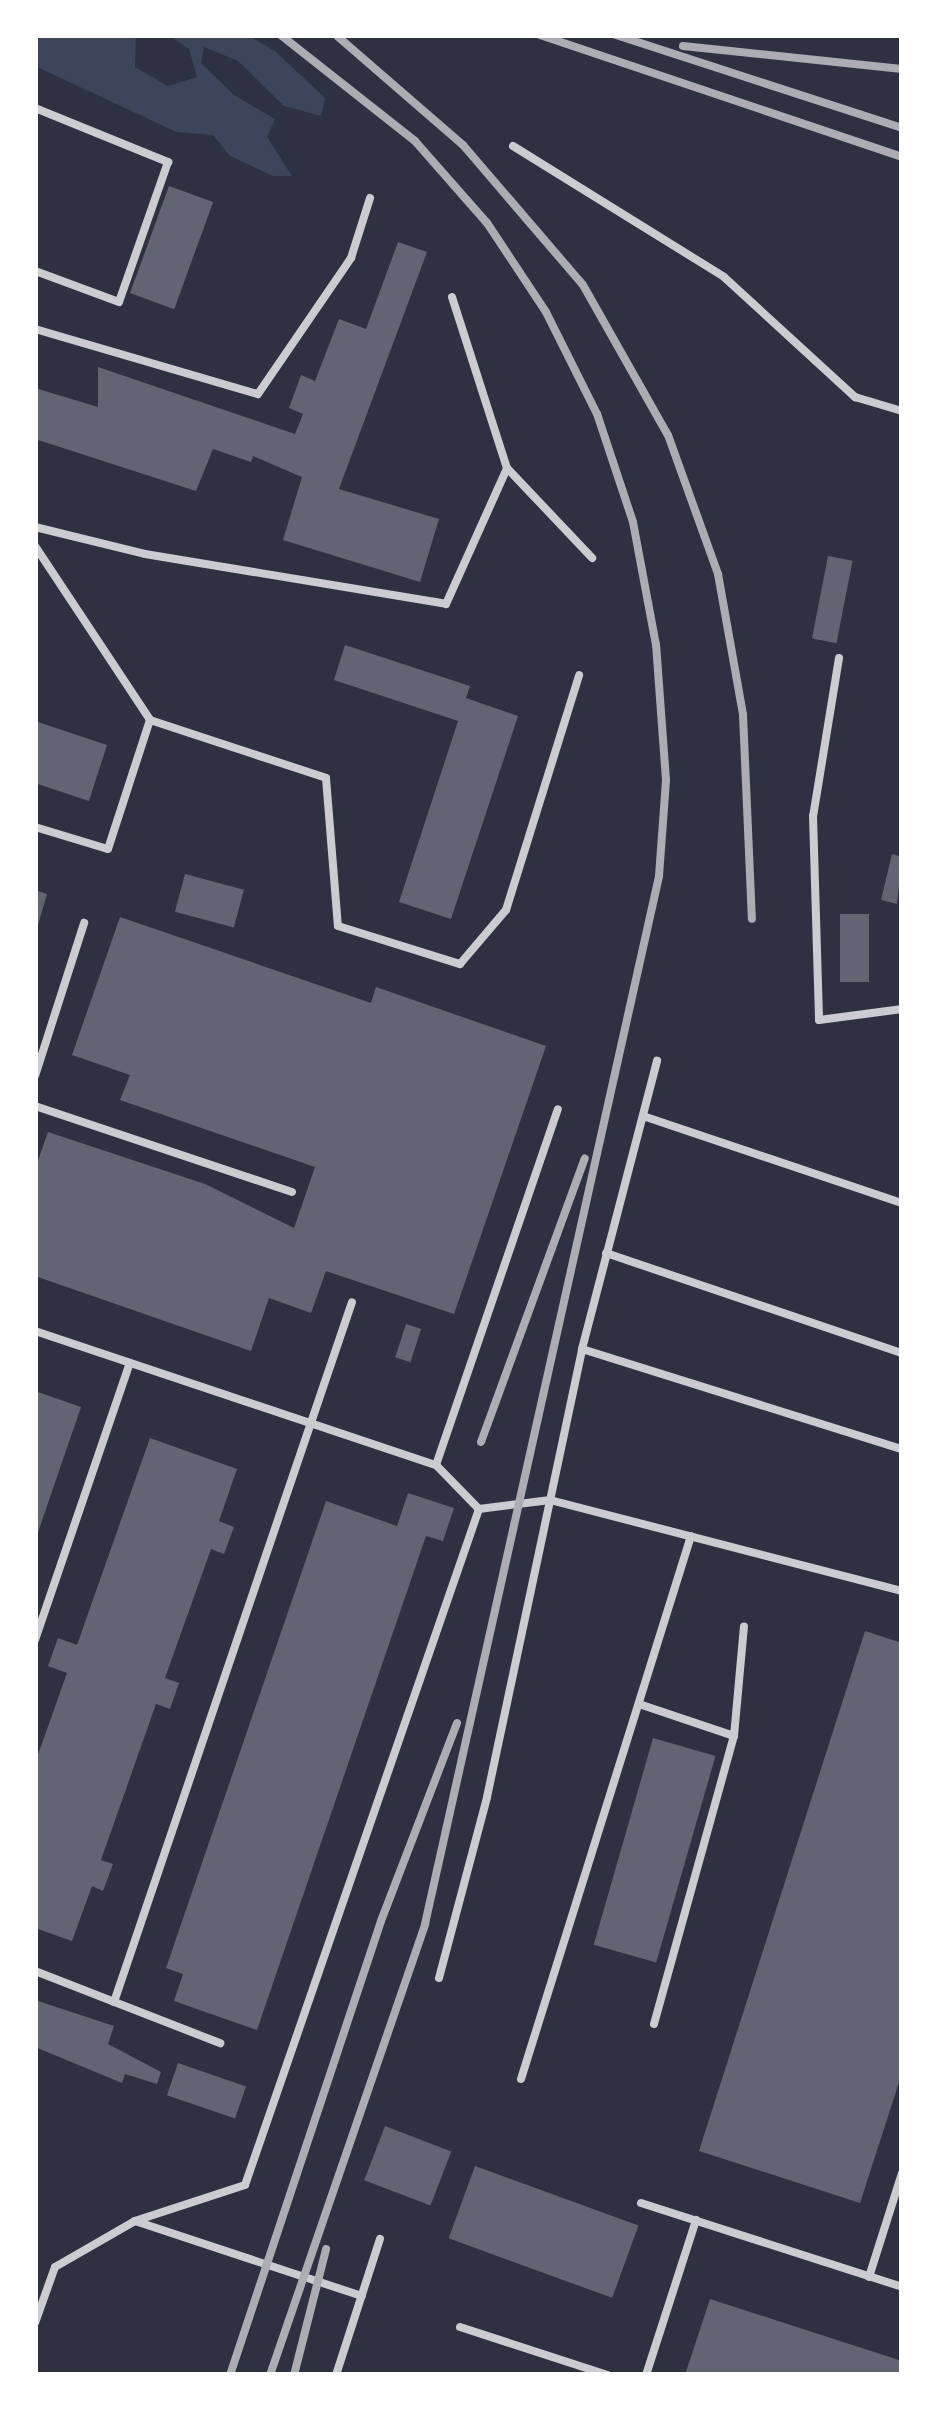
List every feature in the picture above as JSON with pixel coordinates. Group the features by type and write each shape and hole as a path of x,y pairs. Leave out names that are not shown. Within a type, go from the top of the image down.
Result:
{"lane":[{"path":"35,108 168,162 119,302 35,271"},
{"path":"513,146 724,277 855,397 902,411"},
{"path":"35,329 258,394 351,258 370,198"},
{"path":"452,297 506,468 592,558"},
{"path":"35,527 145,554 446,604 506,468"},
{"path":"35,546 150,720 326,778 338,926 460,964 506,910 579,675"},
{"path":"840,658 814,816 819,1020 902,1008"},
{"path":"35,827 108,849 150,720"},
{"path":"35,1076 84,923"},
{"path":"438,1978 487,1797 582,1349 657,1061"},
{"path":"35,1106 292,1192"},
{"path":"436,1465 558,1109"},
{"path":"643,1116 902,1203"},
{"path":"606,1254 902,1353"},
{"path":"114,2002 352,1302"},
{"path":"35,1331 436,1465 480,1509"},
{"path":"582,1349 902,1449"},
{"path":"35,1640 130,1363"},
{"path":"480,1509 550,1500 902,1591"},
{"path":"35,2323 55,2267 135,2221 245,2185 480,1509"},
{"path":"521,2079 691,1536"},
{"path":"654,2024 734,1736 744,1626"},
{"path":"639,1704 734,1736"},
{"path":"35,1971 220,2043"},
{"path":"869,2277 902,2173"},
{"path":"641,2202 902,2287"},
{"path":"646,2375 696,2220"},
{"path":"135,2221 362,2296"},
{"path":"336,2375 380,2239"},
{"path":"460,2327 608,2375"}],"shaded area":[{"path":"35,35 136,35 135,67 168,86 197,77 189,49 168,35 247,35 275,51 325,98 321,116 284,106 238,61 204,47 201,63 234,95 275,119 267,137 292,176 273,176 230,156 213,135 176,132 35,66"}],"building":[{"path":"169,186 213,202 174,309 130,293"},
{"path":"398,242 427,252 339,489 439,519 420,582 283,540 302,477 253,456 251,462 213,449 196,491 35,439 35,388 98,407 98,367 295,434 303,414 289,408 301,375 315,381 339,319 366,329"},
{"path":"828,556 853,561 837,643 812,638"},
{"path":"345,645 470,686 466,698 518,716 451,919 399,902 458,721 334,680"},
{"path":"35,721 107,745 89,801 35,783"},
{"path":"892,854 902,857 897,904 881,900"},
{"path":"185,874 244,890 234,927 175,912"},
{"path":"35,890 47,894 36,932 35,932"},
{"path":"840,914 869,914 869,982 840,982"},
{"path":"120,917 371,1003 376,987 546,1046 454,1314 326,1271 311,1313 269,1298 251,1351 35,1276 35,1169 48,1132 205,1184 294,1228 315,1167 120,1100 130,1075 72,1055"},
{"path":"406,1324 421,1329 410,1362 395,1357"},
{"path":"35,1391 81,1407 36,1538 35,1538"},
{"path":"150,1438 237,1469 219,1521 234,1527 224,1554 211,1549 165,1678 179,1683 170,1709 156,1704 101,1860 113,1864 103,1891 92,1886 72,1941 35,1928 35,1763 67,1673 48,1666 58,1638 77,1645"},
{"path":"408,1493 454,1508 443,1541 426,1536 257,2030 174,2001 183,1974 166,1968 326,1501 397,1526"},
{"path":"865,1631 902,1643 902,2073 860,2203 699,2151"},
{"path":"653,1738 715,1756 656,1963 594,1945"},
{"path":"35,2000 114,2026 108,2044 161,2072 157,2084 125,2074 122,2083 35,2047"},
{"path":"178,2063 246,2086 235,2119 167,2095"},
{"path":"385,2126 451,2151 430,2206 364,2180"},
{"path":"475,2166 639,2226 612,2298 449,2238"},
{"path":"710,2299 902,2361 902,2375 685,2375"}],"railway":[{"path":"270,2375 425,1924 659,876 666,780 656,645 633,522 597,414 546,312 487,223 415,141 281,35"},
{"path":"336,35 463,145 583,285 668,435 718,574 743,715 752,919"},
{"path":"540,35 902,157"},
{"path":"616,35 902,128"},
{"path":"683,46 902,69"},
{"path":"481,1442 585,1158"},
{"path":"230,2375 381,1921 457,1723"},
{"path":"294,2375 326,2249"}]}
